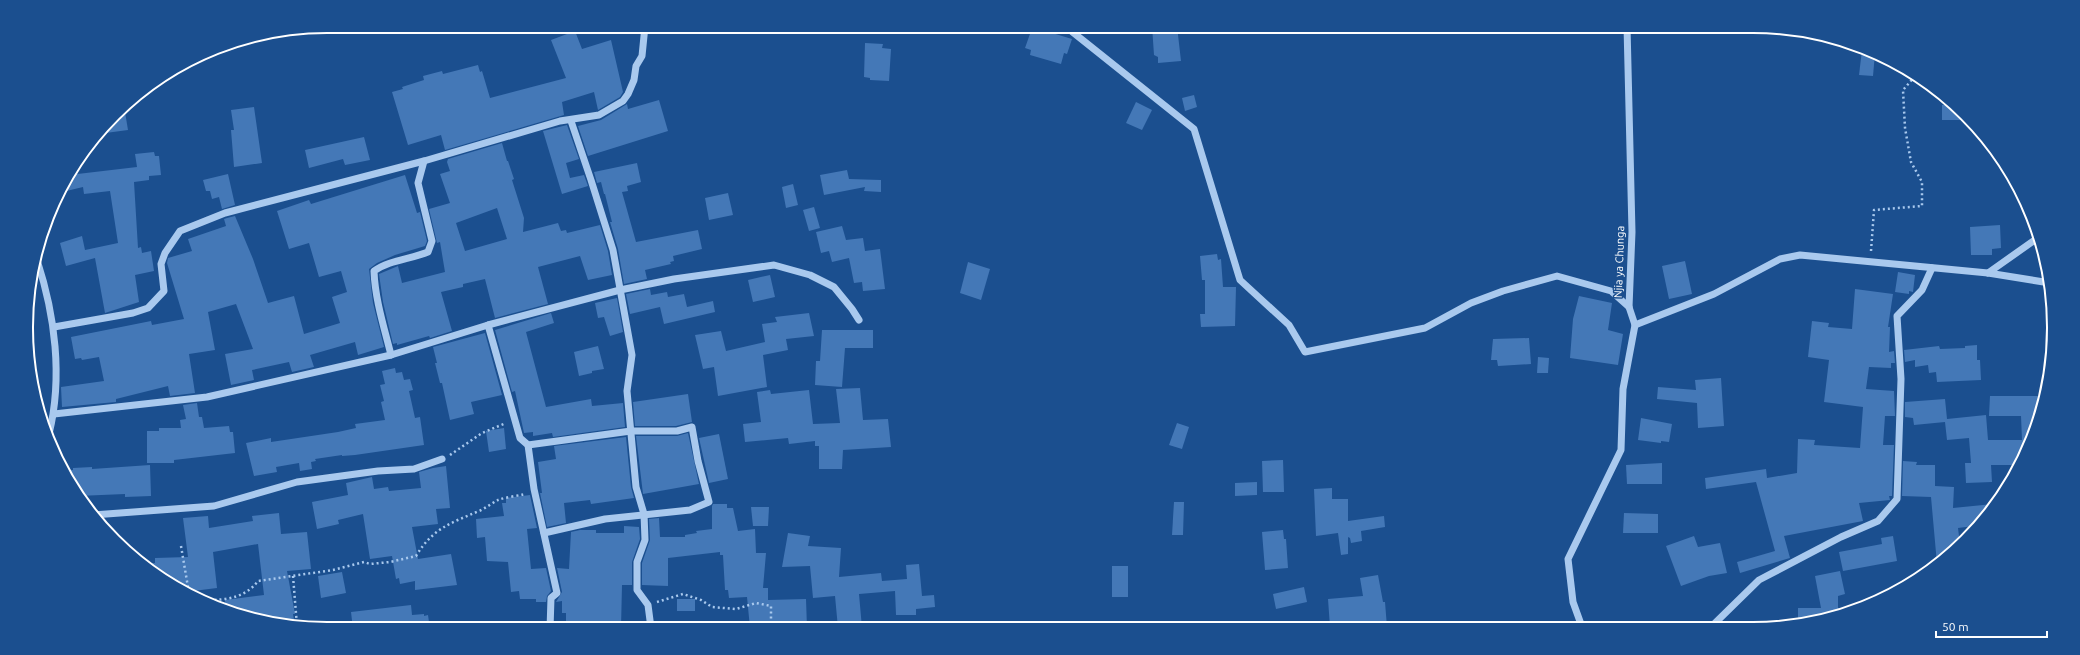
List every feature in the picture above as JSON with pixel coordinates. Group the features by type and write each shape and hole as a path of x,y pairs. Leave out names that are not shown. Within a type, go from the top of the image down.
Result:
{"street":[{"path":"54,327 133,313 148,308 164,290 161,264 165,253 180,231 225,213 424,161 560,122 600,115 623,101 634,80 636,66 642,56 644,33"},
{"path":"1075,33 1194,129 1240,280 1289,325 1305,352 1425,328 1470,303 1502,291 1557,276 1611,291 1629,307"},
{"name":"Njia ya Chunga","path":"1628,33 1632,232 1629,307 1636,324"},
{"path":"570,121 591,180 613,250 632,355 627,391 632,431 636,487 644,514 645,540 637,562 637,590 648,605 650,622"},
{"path":"391,354 380,313 374,271 381,266 416,257 428,252 432,241 418,183 424,161"},
{"path":"1988,273 2033,240"},
{"path":"1580,622 1573,602 1568,559 1621,450 1623,389 1636,324 1714,294 1780,259 1800,254 1988,273 2043,281"},
{"path":"54,414 207,398 391,354 488,325 620,290 674,279 774,265 810,275 834,287 859,320"},
{"path":"1716,622 1759,580 1841,537 1878,521 1897,499 1902,379 1897,316 1922,290 1932,268"},
{"path":"39,269 54,327 56,365 54,414 51,427"},
{"path":"488,325 520,438 528,445 534,489 557,593 551,598 550,622"},
{"path":"528,445 632,431 677,431 692,427 696,453 710,502 690,510 644,514 594,521 544,533"},
{"path":"100,514 214,506 297,482 378,471 414,469 442,459"}],"path":[{"path":"1871,262 1871,240 1874,210 1922,206 1922,182 1911,162 1905,128 1903,90 1912,80"},
{"path":"442,459 459,450 482,432 515,419"},
{"path":"214,599 235,597 251,590 258,581 333,570 364,562 370,564 390,562 416,556 424,542 434,532 454,521 482,510 499,500 529,493 534,489"},
{"path":"181,546 187,587"},
{"path":"293,576 297,620"},
{"path":"648,605 683,594 701,600 712,607 736,609 756,603 771,606 771,622"}],"building":[{"path":"570,33 576,33 582,49 611,40 623,92 620,97 598,110 594,92 562,102 564,115 445,150 441,135 408,145 392,92 424,80 423,76 442,71 443,74 478,65 480,72 482,71 490,98 566,78 551,40"},
{"path":"1030,33 1052,33 1072,39 1067,54 1064,53 1061,64 1030,55 1031,50 1025,48"},
{"path":"1152,33 1178,33 1181,61 1158,63 1158,57 1154,55"},
{"path":"865,43 883,44 882,48 891,49 889,81 870,80 870,78 864,77"},
{"path":"1862,54 1874,59 1873,76 1859,75"},
{"path":"1194,95 1197,107 1185,111 1182,98"},
{"path":"659,100 668,131 588,156 578,126 601,120 627,104 628,109"},
{"path":"1136,102 1152,110 1142,130 1126,123"},
{"path":"1942,105 1946,105 1962,120 1942,120"},
{"path":"254,107 262,163 234,167 231,130 234,130 231,110"},
{"path":"125,113 128,130 106,133"},
{"path":"567,125 579,159 566,163 570,178 584,175 588,186 562,194 543,131"},
{"path":"364,137 370,160 345,165 343,159 309,168 305,150"},
{"path":"502,143 514,179 512,180 524,218 523,232 558,223 561,231 566,230 567,233 600,225 608,251 612,275 588,280 580,256 538,267 548,304 495,318 485,279 463,284 463,287 441,292 452,331 430,338 429,336 397,345 397,343 393,344 383,302 379,274 398,266 402,283 445,272 440,242 437,243 429,209 450,203 440,174 450,171 447,162 448,159","holes":["497,208 507,239 465,251 456,223"]},
{"path":"154,152 155,156 159,156 161,175 149,176 149,180 134,182 138,248 141,247 142,253 151,251 154,271 135,275 139,302 105,313 95,258 66,266 60,243 82,236 85,250 118,243 110,191 84,194 83,187 66,191 76,174 137,167 135,154"},
{"path":"637,163 641,182 627,186 628,191 622,192 636,242 698,230 702,249 673,256 674,261 670,262 671,264 645,270 647,279 624,284 618,249 610,222 612,222 605,194 601,182 597,183 594,172"},
{"path":"847,170 849,179 881,180 881,192 864,191 865,187 824,195 820,175"},
{"path":"228,174 235,205 222,209 219,197 212,199 210,191 206,191 203,180"},
{"path":"405,175 417,213 420,212 427,241 425,246 395,255 377,263 369,269 373,303 384,347 358,355 355,342 310,355 314,367 292,372 289,362 252,370 254,380 231,385 225,354 253,349 236,304 208,312 215,350 189,354 195,393 170,396 168,386 116,399 116,402 62,407 61,387 104,381 99,357 82,360 81,358 75,359 71,337 151,321 152,325 184,319 167,263 168,258 192,251 188,239 226,226 224,219 227,218 235,216 253,259 268,303 294,296 304,334 340,323 332,297 347,292 341,271 319,277 309,243 289,249 277,211 309,200 311,204"},
{"path":"793,184 798,205 786,208 782,187"},
{"path":"728,193 733,215 709,220 705,198"},
{"path":"814,207 820,228 809,231 803,210"},
{"path":"2000,225 2001,248 1992,249 1992,255 1971,255 1970,227"},
{"path":"842,226 846,240 863,238 865,251 880,249 885,289 863,291 862,282 854,283 849,258 832,262 829,251 821,253 816,232"},
{"path":"1217,254 1218,260 1221,259 1223,287 1236,287 1235,326 1201,327 1200,314 1205,314 1205,280 1202,280 1200,256"},
{"path":"1685,261 1692,294 1669,299 1662,266"},
{"path":"968,262 990,269 981,300 960,293"},
{"path":"1898,272 1915,275 1913,292 1909,291 1909,294 1895,292"},
{"path":"770,275 775,297 753,302 748,280"},
{"path":"650,289 651,295 667,292 668,297 684,294 687,307 713,301 715,312 664,324 660,307 630,314 626,294"},
{"path":"1855,289 1893,294 1888,327 1890,327 1889,352 1894,351 1895,363 1891,363 1891,368 1869,367 1866,389 1894,391 1895,416 1885,416 1883,445 1894,445 1892,496 1889,496 1890,500 1859,503 1863,521 1784,536 1790,558 1740,573 1737,562 1775,551 1756,482 1706,489 1705,478 1766,469 1767,478 1797,473 1798,439 1815,440 1814,445 1860,448 1863,407 1824,402 1829,360 1808,357 1812,321 1829,323 1828,327 1852,329"},
{"path":"1579,296 1612,303 1608,330 1623,334 1618,365 1570,358 1573,319"},
{"path":"617,298 623,332 610,336 604,317 598,318 595,303"},
{"path":"551,313 554,323 526,332 546,407 591,399 592,406 623,403 625,427 553,437 552,433 533,436 533,432 524,433 515,391 512,392 495,330"},
{"path":"809,313 814,336 786,339 788,350 763,355 767,387 718,396 714,367 703,369 695,335 721,331 726,351 765,342 762,324 777,322 775,317"},
{"path":"822,330 873,330 873,348 845,348 842,387 815,385 816,361 820,361"},
{"path":"485,333 502,395 471,402 474,414 450,420 442,383 440,383 435,363 437,363 433,347"},
{"path":"1529,338 1531,364 1498,366 1497,360 1491,360 1493,339"},
{"path":"1977,345 1977,360 1980,360 1981,380 1937,382 1936,372 1929,373 1928,365 1915,367 1915,360 1905,362 1904,350 1939,346 1940,349 1965,348 1965,346"},
{"path":"598,346 604,369 592,371 592,373 579,376 574,352"},
{"path":"1538,357 1549,358 1548,373 1537,373"},
{"path":"395,368 396,373 402,372 404,380 410,379 413,390 409,391 415,418 420,417 424,445 315,459 316,461 311,462 312,469 300,471 299,463 276,467 277,472 254,476 246,443 271,438 271,442 338,432 356,428 355,424 385,420 381,402 384,401 380,385 385,384 382,371"},
{"path":"1721,378 1724,426 1698,428 1697,403 1657,399 1658,387 1696,390 1695,380"},
{"path":"860,388 863,420 888,419 891,447 843,450 842,469 819,469 819,446 815,446 815,441 789,444 788,438 745,442 743,424 761,422 757,392 770,390 771,394 809,390 813,424 840,423 836,389"},
{"path":"688,394 692,422 676,426 635,426 633,402"},
{"path":"1990,396 2039,396 2025,440 2013,465 1991,465 1992,482 1966,483 1965,463 1971,463 1969,438 1947,440 1945,422 1914,425 1913,418 1905,417 1905,402 1945,399 1947,419 1986,415 1988,440 2022,440 2021,416 1989,416"},
{"path":"197,403 199,417 202,417 204,428 229,426 230,432 233,432 235,453 174,460 174,463 147,463 147,431 159,431 159,428 181,428 180,420 186,419 183,405"},
{"path":"1641,418 1672,424 1669,442 1661,441 1661,443 1638,440"},
{"path":"1177,423 1189,427 1182,449 1169,445"},
{"path":"504,428 506,449 489,452 486,431"},
{"path":"688,433 699,484 643,494 636,436 677,436"},
{"path":"719,434 728,479 709,483 699,438"},
{"path":"626,437 631,487 634,498 591,504 590,500 564,503 566,523 547,527 540,493 542,493 538,462 556,459 554,446"},
{"path":"1283,460 1284,492 1263,492 1262,461"},
{"path":"1903,461 1917,462 1916,465 1935,465 1935,486 1954,487 1953,508 1988,505 1970,527 1958,528 1959,538 1936,557 1931,497 1902,496"},
{"path":"1662,463 1662,484 1627,484 1626,465"},
{"path":"150,465 151,496 125,497 125,494 86,496 69,470 73,470 73,468 92,467 92,469"},
{"path":"446,466 450,508 436,509 438,524 412,527 418,559 451,554 457,585 415,590 415,581 400,584 399,578 396,579 392,556 370,559 363,514 338,520 339,524 317,529 312,502 348,495 346,483 372,477 374,489 388,487 389,491 421,488 419,472"},
{"path":"1257,482 1257,495 1235,496 1235,483"},
{"path":"1332,488 1332,499 1348,499 1348,521 1384,516 1385,527 1361,531 1362,541 1351,543 1350,538 1348,537 1348,554 1341,555 1338,533 1316,536 1314,489"},
{"path":"530,495 537,528 527,529 531,569 546,568 551,591 547,596 546,602 536,602 536,599 520,599 519,591 511,592 508,562 487,561 485,537 477,538 476,519 504,516 502,503 506,503 506,498"},
{"path":"1174,502 1184,502 1183,535 1172,535"},
{"path":"713,504 727,504 727,508 733,508 738,531 755,529 756,553 766,553 763,588 768,588 768,600 806,599 807,622 749,622 747,597 729,598 728,590 725,590 723,555 720,555 720,552 668,558 668,586 642,585 642,563 650,540 649,519 659,518 660,537 685,537 685,535 697,533 696,531 712,529"},
{"path":"751,507 769,507 768,526 753,526"},
{"path":"279,513 281,534 307,532 311,569 287,571 295,614 293,614 294,620 251,612 225,603 225,600 264,595 258,544 213,552 217,588 195,591 180,583 151,563 155,563 155,558 188,557 183,518 208,516 209,528 253,521 252,516"},
{"path":"1624,513 1658,514 1658,533 1623,533"},
{"path":"624,526 639,527 640,539 632,562 632,585 622,585 621,622 566,622 566,613 562,613 562,601 556,602 562,592 557,568 569,569 571,532 580,530 596,530 596,533 624,533"},
{"path":"1283,530 1284,539 1286,539 1288,568 1265,570 1262,532"},
{"path":"788,533 810,536 808,546 841,548 839,577 881,573 882,581 907,579 906,565 919,564 922,596 934,595 935,607 916,609 916,615 896,615 895,591 859,594 861,622 837,622 835,596 813,598 810,566 782,567"},
{"path":"1694,536 1698,547 1720,543 1727,573 1709,576 1681,586 1666,546"},
{"path":"1893,536 1897,561 1843,571 1839,552 1882,544 1881,538"},
{"path":"1112,566 1128,566 1128,597 1112,597"},
{"path":"1840,571 1845,594 1838,596 1838,608 1841,608 1829,612 1798,618 1798,608 1821,608 1815,576"},
{"path":"342,572 346,593 321,598 318,576"},
{"path":"1378,575 1383,602 1385,602 1387,622 1330,622 1328,599 1363,596 1360,578"},
{"path":"1304,587 1307,602 1276,609 1273,594"},
{"path":"677,599 695,599 695,611 677,611"},
{"path":"411,605 412,615 428,615 429,622 352,622 351,612"}]}
